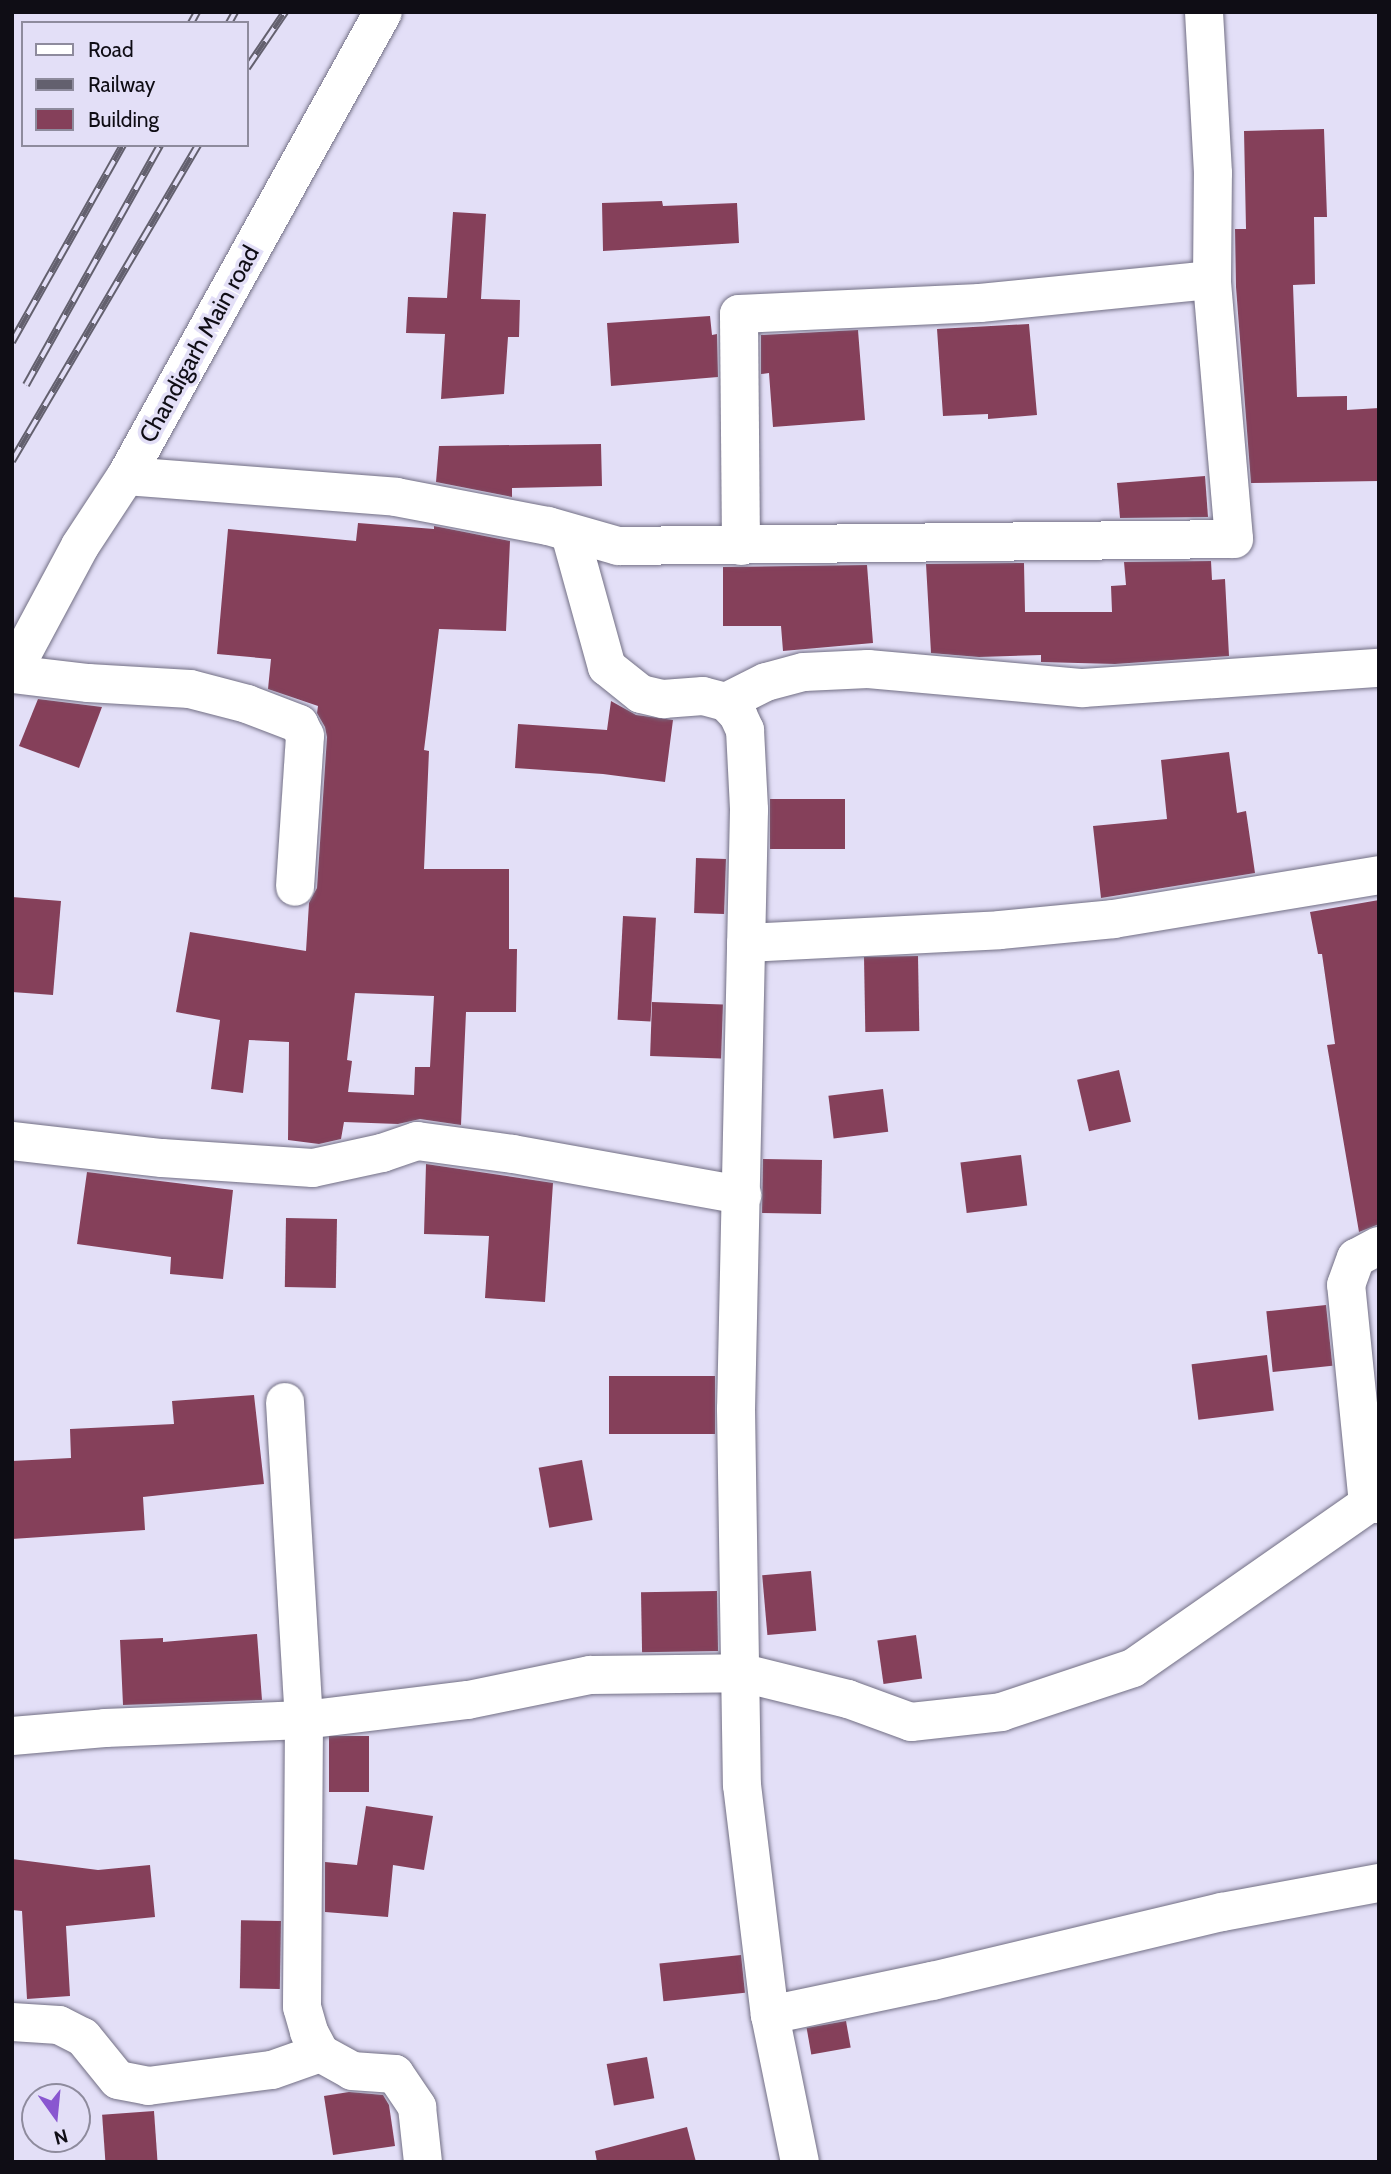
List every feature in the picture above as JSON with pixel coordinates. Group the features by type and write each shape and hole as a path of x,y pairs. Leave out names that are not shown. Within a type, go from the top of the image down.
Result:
{"street":[{"name":"Chandigarh Main road","path":"12,673 80,546 126,476 383,12"},
{"path":"126,476 396,498 548,526 618,546 1234,539 1212,279 1213,173 1204,12"},
{"path":"741,546 739,314 980,303 1212,279"},
{"path":"570,534 607,667 641,694 663,699 703,695 726,702 738,715 745,730 746,943 736,1409 743,1673 742,1785 771,2015 800,2162"},
{"path":"726,702 766,682 817,672 868,669 1083,688 1379,668"},
{"path":"12,673 88,683 190,689 247,704 299,724 305,736 295,887"},
{"path":"746,943 1000,930 1114,919 1379,875"},
{"path":"12,1141 162,1158 313,1168 382,1153 417,1141 513,1154 742,1195"},
{"path":"12,1736 106,1728 303,1720 468,1700 590,1675 743,1673 848,1699 911,1723 1001,1712 1133,1668 1373,1504 1346,1285 1356,1258 1379,1246"},
{"path":"285,1402 303,1720 302,2007 309,2032 320,2053 352,2071 395,2074 417,2107 423,2162"},
{"path":"771,2015 932,1981 1222,1912 1379,1883"},
{"path":"12,2022 59,2025 83,2037 118,2080 148,2085 271,2070 320,2053"}],"building":[{"path":"1324,129 1327,217 1314,217 1315,284 1293,285 1297,397 1347,396 1347,410 1379,408 1379,481 1251,483 1236,287 1235,229 1246,229 1244,131"},
{"path":"662,201 663,206 737,203 739,243 603,251 602,203"},
{"path":"453,212 486,214 481,299 520,300 519,337 508,337 504,394 441,399 445,334 406,333 408,297 447,298"},
{"path":"710,316 712,335 717,334 718,377 611,386 607,323"},
{"path":"1029,324 1037,415 988,419 988,414 943,416 937,329"},
{"path":"858,330 865,420 773,427 769,373 761,374 761,335"},
{"path":"601,444 602,486 512,488 512,497 436,482 439,446"},
{"path":"1205,476 1208,517 1120,518 1117,483"},
{"path":"358,523 434,529 434,526 510,541 506,631 439,629 424,750 429,751 424,869 509,869 509,949 517,949 516,1012 466,1012 461,1125 420,1119 398,1124 344,1122 341,1139 319,1144 288,1140 289,1042 249,1040 243,1093 211,1089 220,1020 176,1012 190,932 306,951 309,903 317,888 327,737 325,727 317,713 318,706 268,689 271,659 217,654 228,529 356,541","holes":["355,993 434,996 430,1067 415,1067 414,1095 348,1092 352,1061 347,1060"]},
{"path":"1211,561 1212,580 1225,579 1229,656 1115,664 1041,662 1041,655 979,657 931,653 926,564 1024,563 1025,612 1112,612 1111,586 1126,585 1124,562"},
{"path":"867,565 873,643 783,651 781,626 723,626 723,567"},
{"path":"38,699 102,707 79,768 19,746"},
{"path":"611,701 636,715 673,720 665,782 603,774 515,768 518,724 607,730"},
{"path":"1229,752 1237,813 1246,811 1255,873 1101,898 1093,826 1167,819 1161,760"},
{"path":"770,799 845,799 845,849 770,849"},
{"path":"696,858 726,859 724,914 694,913"},
{"path":"12,897 61,901 53,995 12,992"},
{"path":"1379,900 1379,1224 1359,1232 1327,1045 1335,1044 1322,954 1318,954 1310,912"},
{"path":"623,916 656,918 651,1022 618,1020"},
{"path":"918,956 919,1031 865,1032 864,957"},
{"path":"652,1002 723,1004 721,1058 650,1056"},
{"path":"1119,1070 1131,1122 1089,1131 1077,1080"},
{"path":"883,1089 888,1132 834,1138 828,1096"},
{"path":"1021,1155 1027,1206 967,1213 960,1162"},
{"path":"763,1159 822,1160 821,1214 762,1213"},
{"path":"426,1164 553,1183 545,1302 485,1298 489,1236 424,1234"},
{"path":"87,1172 233,1190 223,1279 170,1274 171,1257 77,1244"},
{"path":"286,1218 337,1219 336,1288 285,1287"},
{"path":"1326,1305 1332,1366 1273,1372 1266,1311"},
{"path":"1267,1355 1274,1411 1198,1420 1192,1364"},
{"path":"609,1376 715,1376 715,1434 609,1434"},
{"path":"254,1395 264,1484 143,1497 145,1530 12,1539 12,1461 71,1458 70,1429 174,1424 172,1401"},
{"path":"582,1460 593,1520 549,1528 539,1468"},
{"path":"811,1571 816,1631 767,1635 762,1575"},
{"path":"717,1591 718,1651 642,1652 641,1592"},
{"path":"257,1634 262,1700 123,1705 120,1640 163,1638 163,1642"},
{"path":"916,1635 922,1679 884,1684 877,1640"},
{"path":"329,1736 369,1736 369,1792 329,1792"},
{"path":"366,1806 433,1816 424,1870 393,1865 388,1917 325,1912 325,1862 357,1865"},
{"path":"12,1859 98,1870 150,1865 155,1917 66,1926 70,1996 27,1999 22,1911 12,1910"},
{"path":"241,1920 281,1921 280,1989 240,1988"},
{"path":"741,1955 745,1993 663,2001 659,1964"},
{"path":"846,2021 851,2048 811,2055 807,2028"},
{"path":"647,2057 654,2098 614,2105 607,2064"},
{"path":"349,2092 383,2095 389,2105 395,2146 333,2155 324,2096"},
{"path":"154,2111 158,2162 105,2162 102,2115"},
{"path":"687,2127 696,2162 597,2162 595,2151"}],"railway":[{"path":"192,21 197,12"},
{"path":"230,21 235,12"},
{"path":"248,67 285,12"},
{"path":"12,342 122,147"},
{"path":"26,385 159,147"},
{"path":"12,461 197,147"}]}
